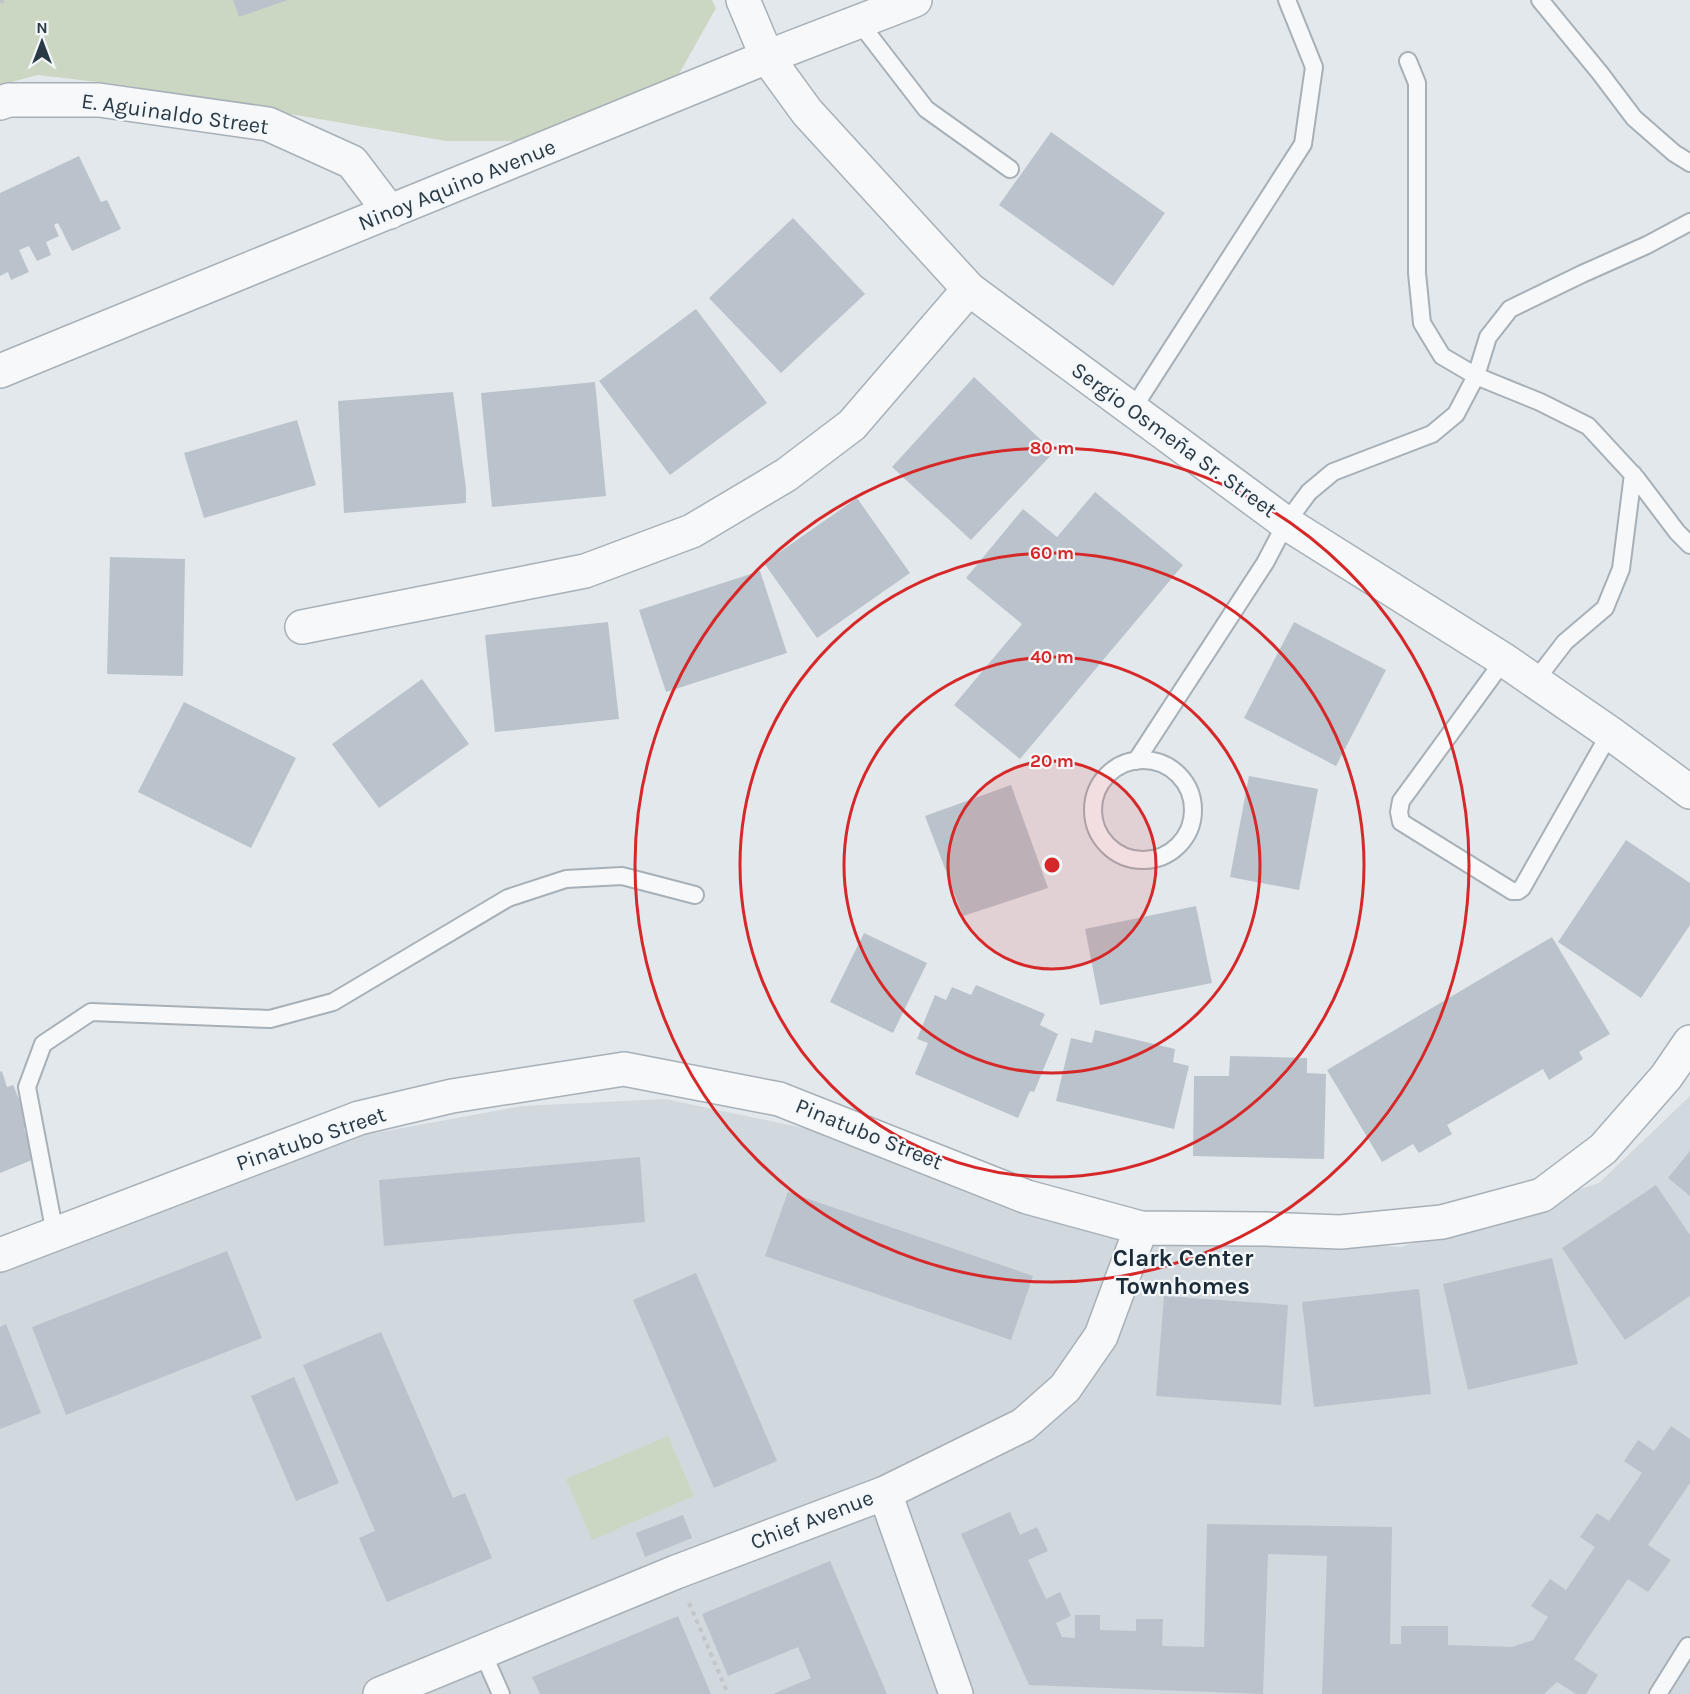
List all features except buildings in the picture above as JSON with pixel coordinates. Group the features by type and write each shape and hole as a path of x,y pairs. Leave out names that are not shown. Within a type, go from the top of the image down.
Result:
{"street":[{"name":"Sergio Osmeña Sr. Street","path":"743,0 767,57 807,112 969,289 1286,523 1504,660 1610,733 1690,792"},
{"name":"Ninoy Aquino Avenue","path":"0,372 767,57 915,0"},
{"name":"E. Aguinaldo Street","path":"0,103 9,99 99,99 268,124 352,162 390,212"},
{"path":"302,627 585,571 692,531 786,475 852,425 969,289"},
{"name":"Pinatubo Street","path":"0,1255 359,1118 452,1096 624,1069 779,1099 1027,1197 1141,1228 1340,1232 1442,1222 1542,1195 1603,1149 1665,1077 1690,1042"},
{"name":"Chief Avenue","path":"380,1694 676,1572 885,1493 1023,1425 1065,1388 1101,1336 1141,1228"},
{"path":"885,1493 956,1694"}],"lane":[{"path":"1132,410 1303,144 1314,67 1287,0"},
{"path":"1540,0 1634,118 1674,153 1690,163"},
{"path":"859,22 926,109 1010,169"},
{"path":"1408,62 1416,83 1418,120 1416,273 1422,323 1442,357 1476,376 1540,402 1588,426 1632,474 1677,532 1690,544"},
{"path":"1136,761 1157,762 1171,768 1183,779 1191,793 1194,808 1192,823 1185,838 1175,849 1161,857 1146,860 1130,858 1115,852 1104,841 1096,827 1093,812 1095,796 1101,782 1112,770 1136,761 1265,563 1286,523 1309,492 1333,472 1432,434 1456,414 1476,376 1488,337 1510,309 1647,245 1690,222"},
{"path":"1535,681 1565,642 1605,608 1621,569 1632,474"},
{"path":"1504,660 1401,801 1399,812 1401,822 1512,891 1518,891 1522,888 1610,733"},
{"path":"54,1234 27,1087 43,1044 91,1012 270,1019 333,1002 508,898 566,879 622,876 695,895"},
{"path":"1658,1694 1690,1646"},
{"path":"482,1651 501,1694"}],"path":[{"path":"0,2 6,0"},
{"path":"676,1572 728,1694"}],"shaded area":[{"path":"1690,1096 1690,1694 0,1694 0,1272 348,1138 522,1106 665,1099 813,1130 1062,1224 1401,1247 1599,1183"}],"green space":[{"path":"0,0 712,0 716,8 674,83 528,141 446,141 123,85 38,75 0,85"},
{"path":"668,1436 694,1496 592,1540 566,1479"}],"district":[{"name":"Clark Center Townhomes","path":"1183,1272"}]}
